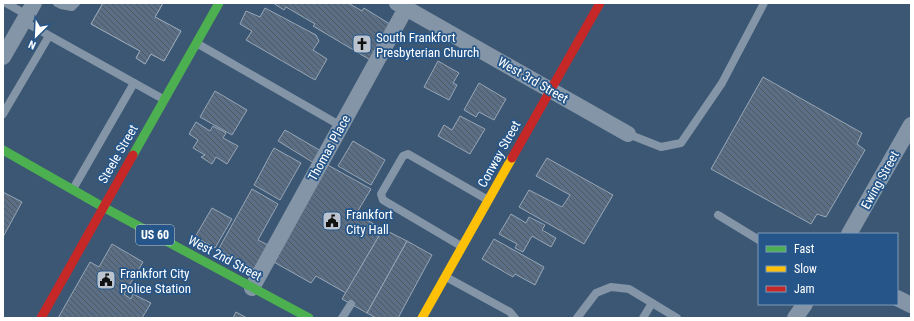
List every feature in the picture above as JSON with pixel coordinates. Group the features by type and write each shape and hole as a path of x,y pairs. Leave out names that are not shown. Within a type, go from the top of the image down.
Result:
{"street":[{"name":"Steele Street","path":"41,318 219,3"},
{"name":"Conway Street","path":"425,317 445,276 600,3"},
{"name":"West 3rd Street","path":"402,6 628,134"},
{"name":"Thomas Place","path":"252,288 341,126 402,6"},
{"path":"3,56 28,13"},
{"name":"Ewing Street","path":"850,233 911,125"},
{"name":"West 2nd Street","path":"3,150 72,190 309,318"},
{"path":"898,298 911,305"},
{"path":"796,318 804,305"}],"lane":[{"path":"6,3 28,13 49,36 164,100"},
{"path":"57,3 72,7 76,3"},
{"path":"628,134 661,147 681,143 722,83 764,3"},
{"path":"3,114 49,36"},
{"path":"196,43 341,126"},
{"path":"72,190 134,83"},
{"path":"462,246 383,200 382,194 399,162 403,156 408,154 488,200"},
{"path":"718,215 758,239"},
{"path":"445,276 510,312 515,318"},
{"path":"577,318 596,293 611,287 628,289 677,318"},
{"path":"642,318 652,303"},
{"path":"342,318 351,304"}],"building":[{"path":"103,3 163,3 155,17 181,31 164,61 151,54 145,64 136,58 140,51 91,24"},
{"path":"103,3 163,3 155,17 181,31 164,61 151,54 145,64 136,58 140,51 91,24"},
{"name":"South Frankfort Presbyterian Church","path":"273,3 348,3 362,11 364,8 393,26 372,61 313,26 315,24 286,7 284,10"},
{"path":"265,8 316,35 319,41 313,50 327,59 315,80 246,40 252,31 240,24 246,11 260,17"},
{"path":"438,61 459,73 453,83 457,85 449,100 424,87"},
{"path":"763,77 862,133 857,144 865,150 826,217 817,214 811,224 711,169"},
{"path":"479,83 506,99 494,120 479,112 476,117 464,110"},
{"path":"215,91 247,110 232,135 200,117"},
{"path":"460,116 485,129 470,154 438,136 444,125 452,130"},
{"path":"196,122 210,131 213,126 226,133 223,138 238,146 227,164 216,157 212,164 201,157 205,155 193,148 198,140 189,134"},
{"path":"285,130 321,151 314,163 278,141"},
{"path":"353,141 385,160 371,185 338,166"},
{"path":"274,148 301,163 280,200 254,185"},
{"path":"547,158 613,195 584,244 519,207 529,190 562,207 570,195 536,176"},
{"name":"Frankfort City Hall","path":"326,164 371,189 356,214 383,229 346,293 316,276 311,283 272,261"},
{"path":"252,189 278,204 258,240 268,245 254,269 218,250"},
{"path":"3,192 22,202 3,237"},
{"path":"212,208 232,219 215,248 195,237"},
{"path":"511,214 526,223 529,217 545,225 542,230 556,238 551,247 532,236 523,252 515,248 517,244 499,234"},
{"path":"383,229 407,241 367,313 342,299"},
{"path":"494,239 544,267 535,285 515,274 513,277 482,259"},
{"path":"407,241 432,255 398,318 376,318 367,313"},
{"name":"Frankfort City Police Station","path":"112,244 143,262 124,294 131,299 133,294 151,303 142,318 58,318 90,262 99,267"},
{"path":"236,312 247,318 233,318"}],"traffic: fast":[{"path":"133,155 219,3"},
{"path":"3,150 103,207 309,318"}],"traffic: slow":[{"path":"422,318 512,158"}],"traffic: jam":[{"path":"512,158 600,3"},
{"path":"41,318 133,155"}],"place":[{"name":"South Frankfort Presbyterian Church","path":"362,44"},
{"name":"Frankfort City Hall","path":"332,221"},
{"name":"Frankfort City Police Station","path":"106,280"}]}
